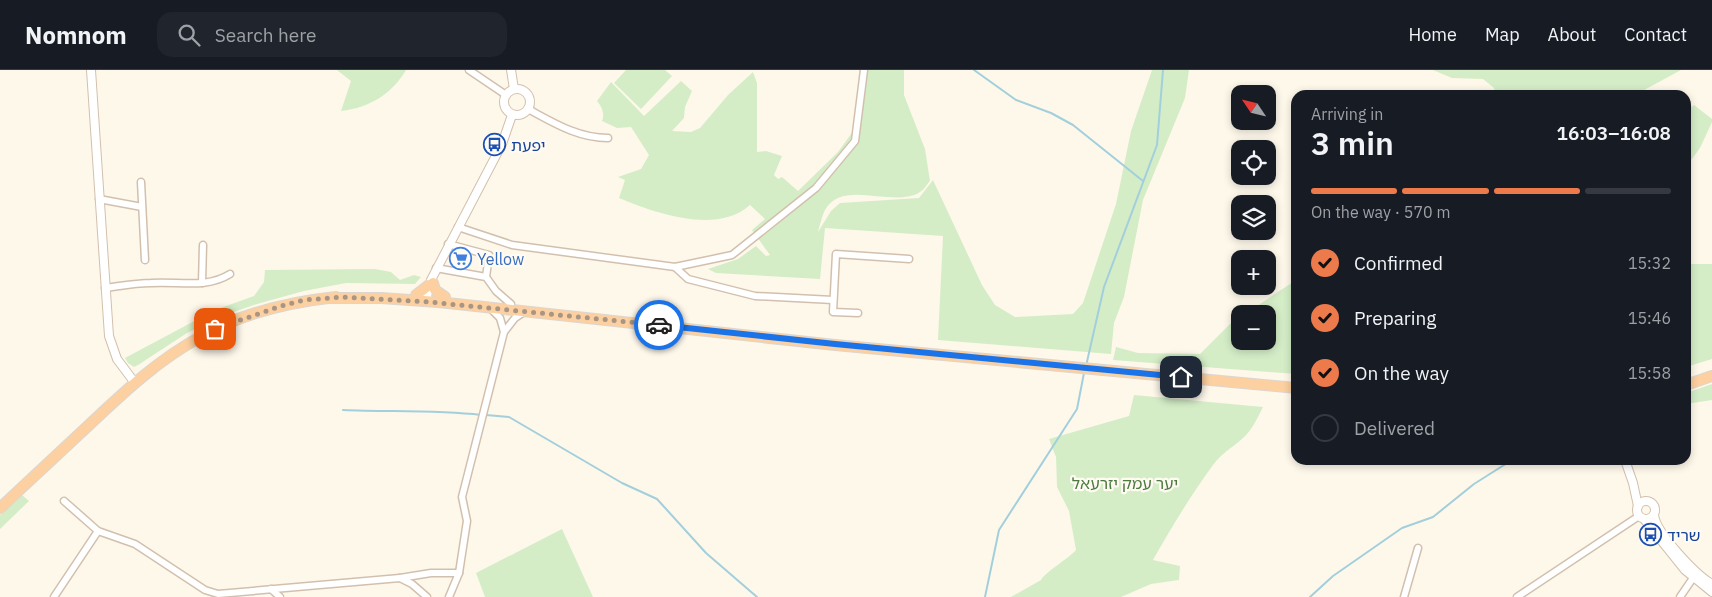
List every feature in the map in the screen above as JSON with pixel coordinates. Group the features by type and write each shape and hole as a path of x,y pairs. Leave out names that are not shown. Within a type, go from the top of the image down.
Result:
{"highway":[{"path":"426,297 431,284"},
{"path":"431,284 445,298"},
{"path":"426,297 490,308 607,319 845,346 1291,388"},
{"path":"0,508 135,383 180,349 227,324 281,306 330,298 426,297 511,304 607,319"},
{"path":"1691,376 1712,370"},
{"path":"1691,383 1712,376"}],"street":[{"path":"92,70 110,345 117,359 135,383"},
{"path":"469,70 506,95"},
{"path":"511,70 514,89"},
{"path":"458,227 512,245 675,267 732,255 816,188 855,141 864,70"},
{"path":"514,89 526,93 530,100 528,109 519,115 512,114 504,104 506,95 514,89"},
{"path":"528,109 566,130 593,138 608,138"},
{"path":"426,297 436,268 502,144 512,114"},
{"path":"141,182 145,260"},
{"path":"99,199 142,207"},
{"path":"448,244 489,255 486,277 496,291 511,304"},
{"path":"202,283 203,245"},
{"path":"858,313 832,312 836,254 909,259"},
{"path":"675,267 688,279 756,296 833,300"},
{"path":"436,268 486,277"},
{"path":"105,288 151,283 216,282 230,274"},
{"path":"490,308 500,318 504,332"},
{"path":"449,597 459,573 467,521 462,497 504,332 515,318 525,311"},
{"path":"1627,465 1634,483 1641,518 1693,578 1712,592"},
{"path":"1634,483 1655,507 1654,515 1658,525 1684,560 1712,584"},
{"path":"64,501 98,531 135,544 205,590 211,597"},
{"path":"1638,506 1648,501"},
{"path":"1517,597 1641,518 1650,519 1654,515"},
{"path":"54,597 98,531"},
{"path":"1404,597 1418,548"},
{"path":"205,590 218,594 229,594 400,578 431,572 459,573"},
{"path":"400,578 412,584 427,597"},
{"path":"1680,597 1693,578"},
{"path":"271,589 280,597"}],"green space":[{"path":"337,70 406,70 387,93 361,107 341,111 351,81"},
{"path":"626,70 665,70 672,76 641,109 614,83"},
{"path":"861,70 904,70 904,95 925,149 930,181 921,191 909,196 856,195 844,196 833,201 825,210 818,232 831,211 840,203 919,198 933,180 982,285 995,305 1015,317 1073,314 1083,303 1116,204 1131,131 1152,70 1189,70 1185,98 1143,200 1124,297 1114,323 1111,354 938,340 943,236 825,228 820,279 716,273 708,269 738,259 756,246 766,256 770,255 752,230 765,219 750,205 736,214 721,219 704,220 668,215 619,198 625,180 618,177 641,169 649,155 631,127 617,128 602,121 602,111 597,101 611,82 644,116 681,81 692,91 685,107 684,118 672,131 691,132 700,128 728,95 753,72 757,83 757,152 766,151 782,156 774,175 778,179 782,177 798,191 838,152 854,130"},
{"path":"1433,70 1681,70 1644,90 1495,90 1483,79 1452,78"},
{"path":"1694,105 1712,119 1712,122 1700,148 1691,160 1691,107"},
{"path":"1691,264 1712,264 1712,359 1691,365"},
{"path":"375,269 391,272 400,280 414,275 421,277 415,284 346,283 304,291 222,316 187,333 134,367 125,358 215,310 254,296 264,282 265,270"},
{"path":"1291,283 1291,374 1113,360 1116,347 1138,353 1200,354 1230,324 1231,350 1276,350 1276,305 1258,305"},
{"path":"1712,384 1712,400 1691,403 1691,391"},
{"name":"יער עמק יזרעאל","path":"1134,395 1263,407 1247,434 1213,465 1181,512 1153,560 1180,566 1179,580 1151,584 1121,597 1011,597 1041,580 1076,550 1069,511 1057,487 1056,457 1049,439 1129,416"},
{"path":"22,495 29,501 0,529 0,515"},
{"path":"562,529 593,597 485,597 476,573"}],"waterway":[{"path":"974,70 1016,100 1051,113 1073,125 1143,181"},
{"path":"1086,366 1104,287 1157,145 1163,70"},
{"path":"985,597 999,530 1077,409 1084,373"},
{"path":"343,410 481,415"},
{"path":"486,415 509,417 622,483 657,499 706,553 757,597"},
{"path":"1310,597 1333,576 1402,528 1433,517 1474,484 1504,465"}],"way so far":[{"path":"215,329 256,313 304,300 343,297 429,302 659,325"}],"place":[{"name":"יפעת","path":"495,145"},
{"name":"Yellow","path":"461,259"},
{"name":"שריד","path":"1651,535"}],"route":[{"path":"659,325 1181,377"}]}
